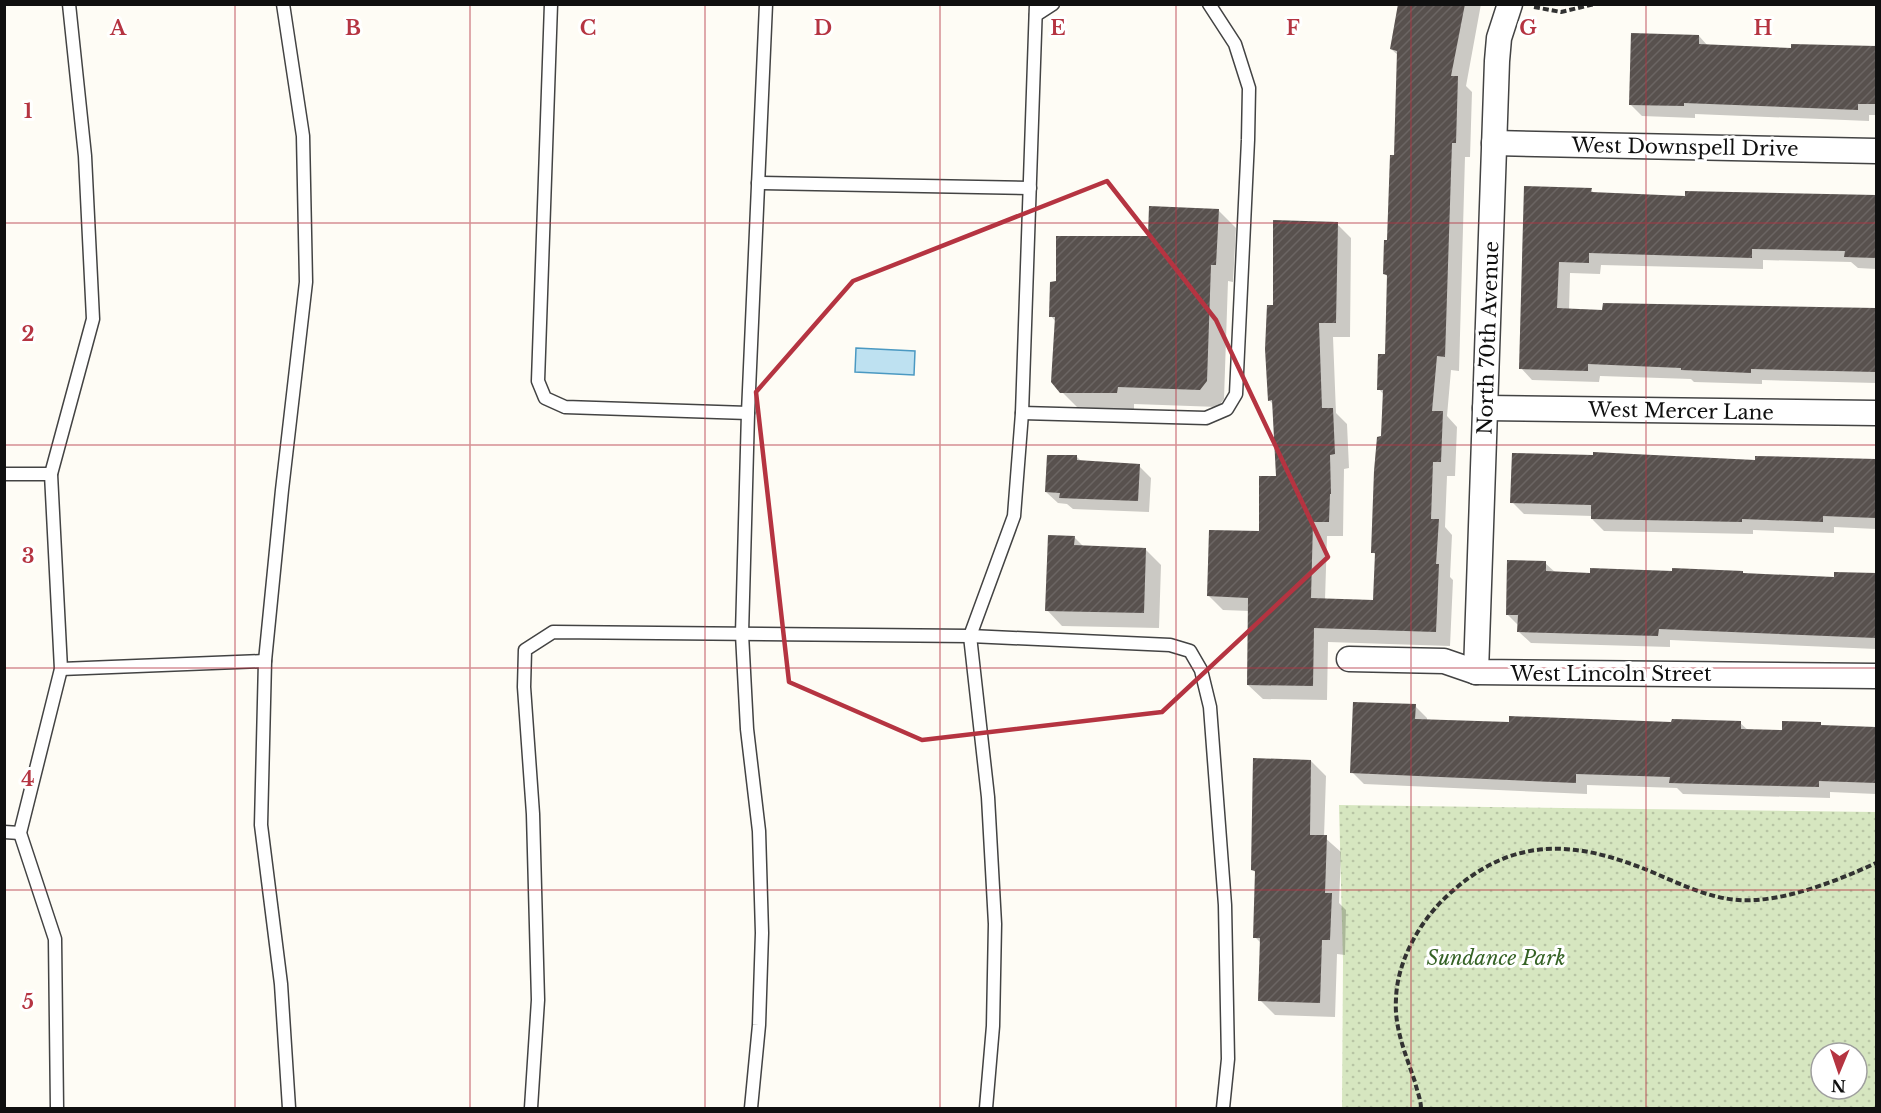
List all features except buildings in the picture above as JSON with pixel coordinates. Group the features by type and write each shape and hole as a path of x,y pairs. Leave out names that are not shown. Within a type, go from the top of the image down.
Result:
{"street":[{"name":"North 70th Avenue","path":"1476,672 1494,143 1500,38 1520,5"},
{"name":"West Downspell Drive","path":"1494,143 1876,151"},
{"name":"West Mercer Lane","path":"1485,408 1876,413"},
{"name":"West Lincoln Street","path":"1349,659 1444,661 1476,672 1876,676"}],"lane":[{"path":"57,1108 55,939 20,833 61,669 51,474 93,319 85,156 69,4"},
{"path":"284,4 303,136 306,282 265,662 261,825 282,984 289,1108"},
{"path":"551,4 538,381 545,398 565,407 748,413"},
{"path":"751,1108 759,1025 762,933 759,831 747,729 742,634 748,413 766,4"},
{"path":"986,1108 993,1026 995,924 988,797 970,636 1014,516 1022,413 1036,10 1053,4"},
{"path":"1022,413 1206,418 1227,409 1236,394 1249,88 1235,44 1209,4"},
{"path":"758,183 1030,188"},
{"path":"4,474 51,474"},
{"path":"531,1108 538,1000 533,814 524,687 525,650 553,632 970,636 1170,645 1190,651 1201,670 1210,706 1225,905 1228,1059 1223,1108"},
{"path":"61,669 265,662"},
{"path":"4,832 20,833"}],"path":[{"path":"1520,5 1561,12 1595,4"},
{"path":"1421,1108 1399,1035 1396,996 1405,961 1428,915 1470,876 1517,854 1536,849 1564,848 1622,860 1717,897 1752,900 1791,896 1876,863"}],"highlighted area":[{"path":"1107,181 1216,320 1328,557 1162,712 922,740 789,682 756,392 853,281"}],"green space":[{"name":"Sundance Park","path":"1339,805 1876,812 1876,1108 1342,1108 1343,961"}],"water":[{"path":"856,348 915,351 914,375 855,372"}]}
